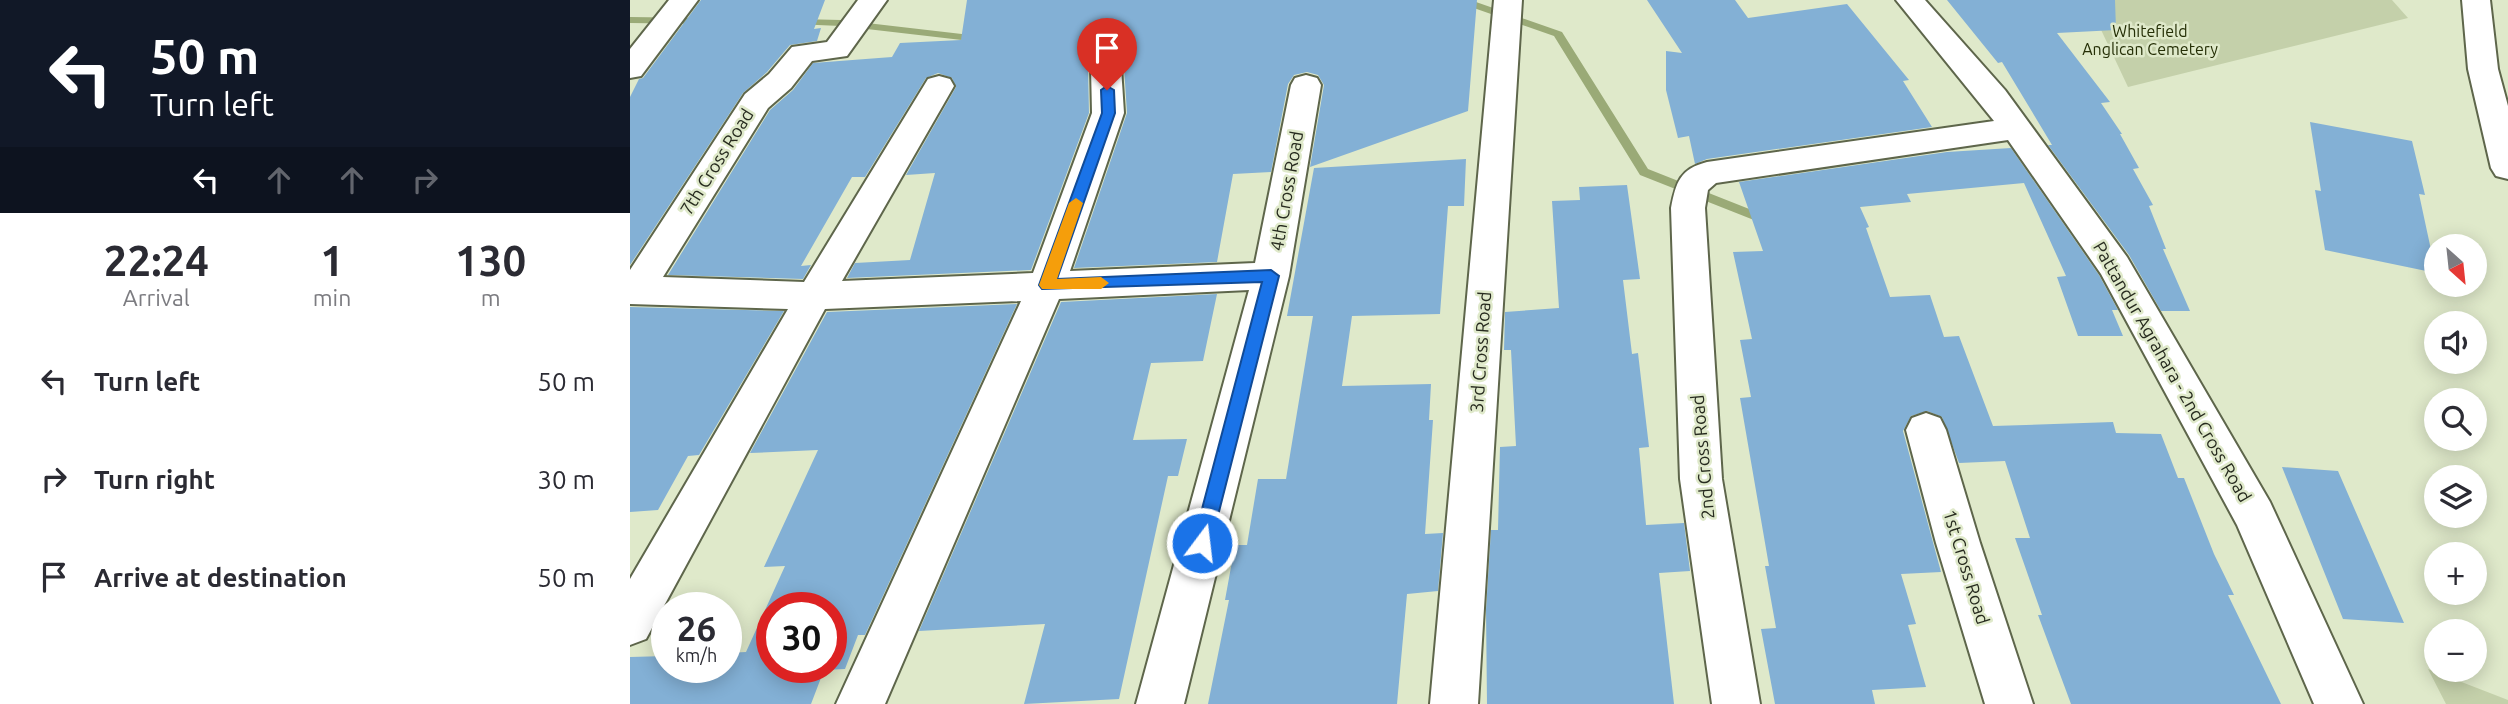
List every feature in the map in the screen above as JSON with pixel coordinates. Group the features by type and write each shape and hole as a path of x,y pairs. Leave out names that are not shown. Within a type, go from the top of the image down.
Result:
{"street":[{"path":"630,69 684,0"},
{"name":"7th Cross Road","path":"633,290 756,101 780,81 803,53 836,50 873,0"},
{"name":"3rd Cross Road","path":"1454,704 1508,0"},
{"name":"Pattandur Agrahara - 2nd Cross Road","path":"1910,0 1994,97 2114,265 2249,504 2339,704"},
{"path":"2476,0 2483,69 2508,168"},
{"path":"860,704 1047,285 1108,113 1106,67"},
{"name":"4th Cross Road","path":"1160,704 1271,276 1306,85"},
{"path":"630,623 814,296 939,86"},
{"name":"2nd Cross Road","path":"1736,704 1701,479 1688,208 1692,185 1707,173 2016,128"},
{"path":"633,290 814,296 1271,276"},
{"name":"1st Cross Road","path":"1926,430 2008,704"}],"green space":[{"name":"Whitefield Anglican Cemetery","path":"2087,0 2392,0 2408,18 2128,87"},
{"path":"2435,682 2462,682 2508,700 2508,704 2446,704"}],"building":[{"path":"701,0 825,0 814,29 821,28 817,41 790,45 767,72 743,93 630,265 630,97 639,79 643,78"},
{"path":"967,0 1477,0 1468,111 1310,167 1324,85 1318,75 1307,72 1294,75 1288,84 1271,172 1233,174 1217,262 1074,268 1127,113 1124,67 1119,59 1106,55 1095,57 1088,67 1089,113 1031,270 847,278 855,263 910,260 935,173 906,175 956,87 952,78 938,73 926,78 865,177 852,177 801,266 811,265 803,279 668,275 770,110 793,90 813,63 892,57 900,43 961,40"},
{"path":"1647,0 1735,0 1748,18 1847,4 1909,80 1903,81 1932,127 1707,159 1695,164 1689,136 1678,138 1666,90 1666,51 1682,53"},
{"path":"1947,0 2115,0 2116,30 2057,33 2110,102 2101,103 2122,134 2139,168 2133,169 2153,205 2149,206 2166,249 2163,249 2190,311 2161,311 2129,255 2048,145 2052,145 2002,62 1998,63"},
{"path":"2310,122 2412,141 2425,195 2419,194 2428,234 2424,234 2424,271 2325,250 2315,190 2321,191"},
{"path":"2011,148 2099,275 2118,310 2112,310 2123,336 2078,336 2057,277 2066,276 2024,183 1907,194 1911,202 1860,207 1869,227 1866,228 1890,297 1930,295 1944,337 1959,336 1993,426 2113,422 2116,433 2161,434 2178,478 2184,478 2214,554 2234,595 2228,595 2281,704 2071,704 2038,615 2042,615 2015,538 2030,538 2005,461 1959,463 1942,417 1927,411 1911,416 1903,431 1941,572 1901,574 1916,624 1908,625 1926,687 1872,690 1875,704 1775,704 1761,629 1776,628 1765,566 1769,566 1740,398 1751,397 1740,340 1752,339 1733,252 1763,251 1739,182 1947,152"},
{"path":"1466,159 1464,206 1448,206 1440,314 1352,316 1342,386 1431,384 1429,420 1433,420 1425,534 1443,533 1438,591 1407,594 1397,704 1208,704 1229,600 1225,600 1235,545 1247,545 1258,479 1286,479 1313,316 1287,316 1314,168"},
{"path":"1627,185 1640,279 1623,280 1632,354 1638,353 1649,447 1639,448 1646,525 1684,523 1690,571 1659,573 1674,704 1487,704 1486,610 1491,530 1498,530 1500,447 1516,446 1511,350 1504,350 1505,312 1559,308 1552,201 1580,200 1579,187"},
{"path":"1217,294 1203,361 1151,363 1133,440 1187,439 1178,476 1168,476 1119,699 1024,704 1045,624 919,631 1061,302"},
{"path":"1017,304 865,635 858,635 847,664 847,592 773,592 785,566 764,567 818,450 750,453 827,312"},
{"path":"630,307 784,311 699,455 688,456 658,510 630,512"},
{"path":"2282,467 2338,471 2404,623 2343,619"},
{"path":"756,630 756,683 819,683 811,704 630,704 630,657 651,656 651,683 742,683 742,652 746,652"}],"waterway":[{"path":"1459,4 1472,4 1558,34 1644,172 1768,221"},
{"path":"630,20 704,21"},
{"path":"798,22 841,23 979,39"}],"slow traffic":[{"path":"1076,203 1047,285 1101,283"}],"route":[{"path":"1107,90 1108,113 1047,285 1271,276 1202,543"}]}
